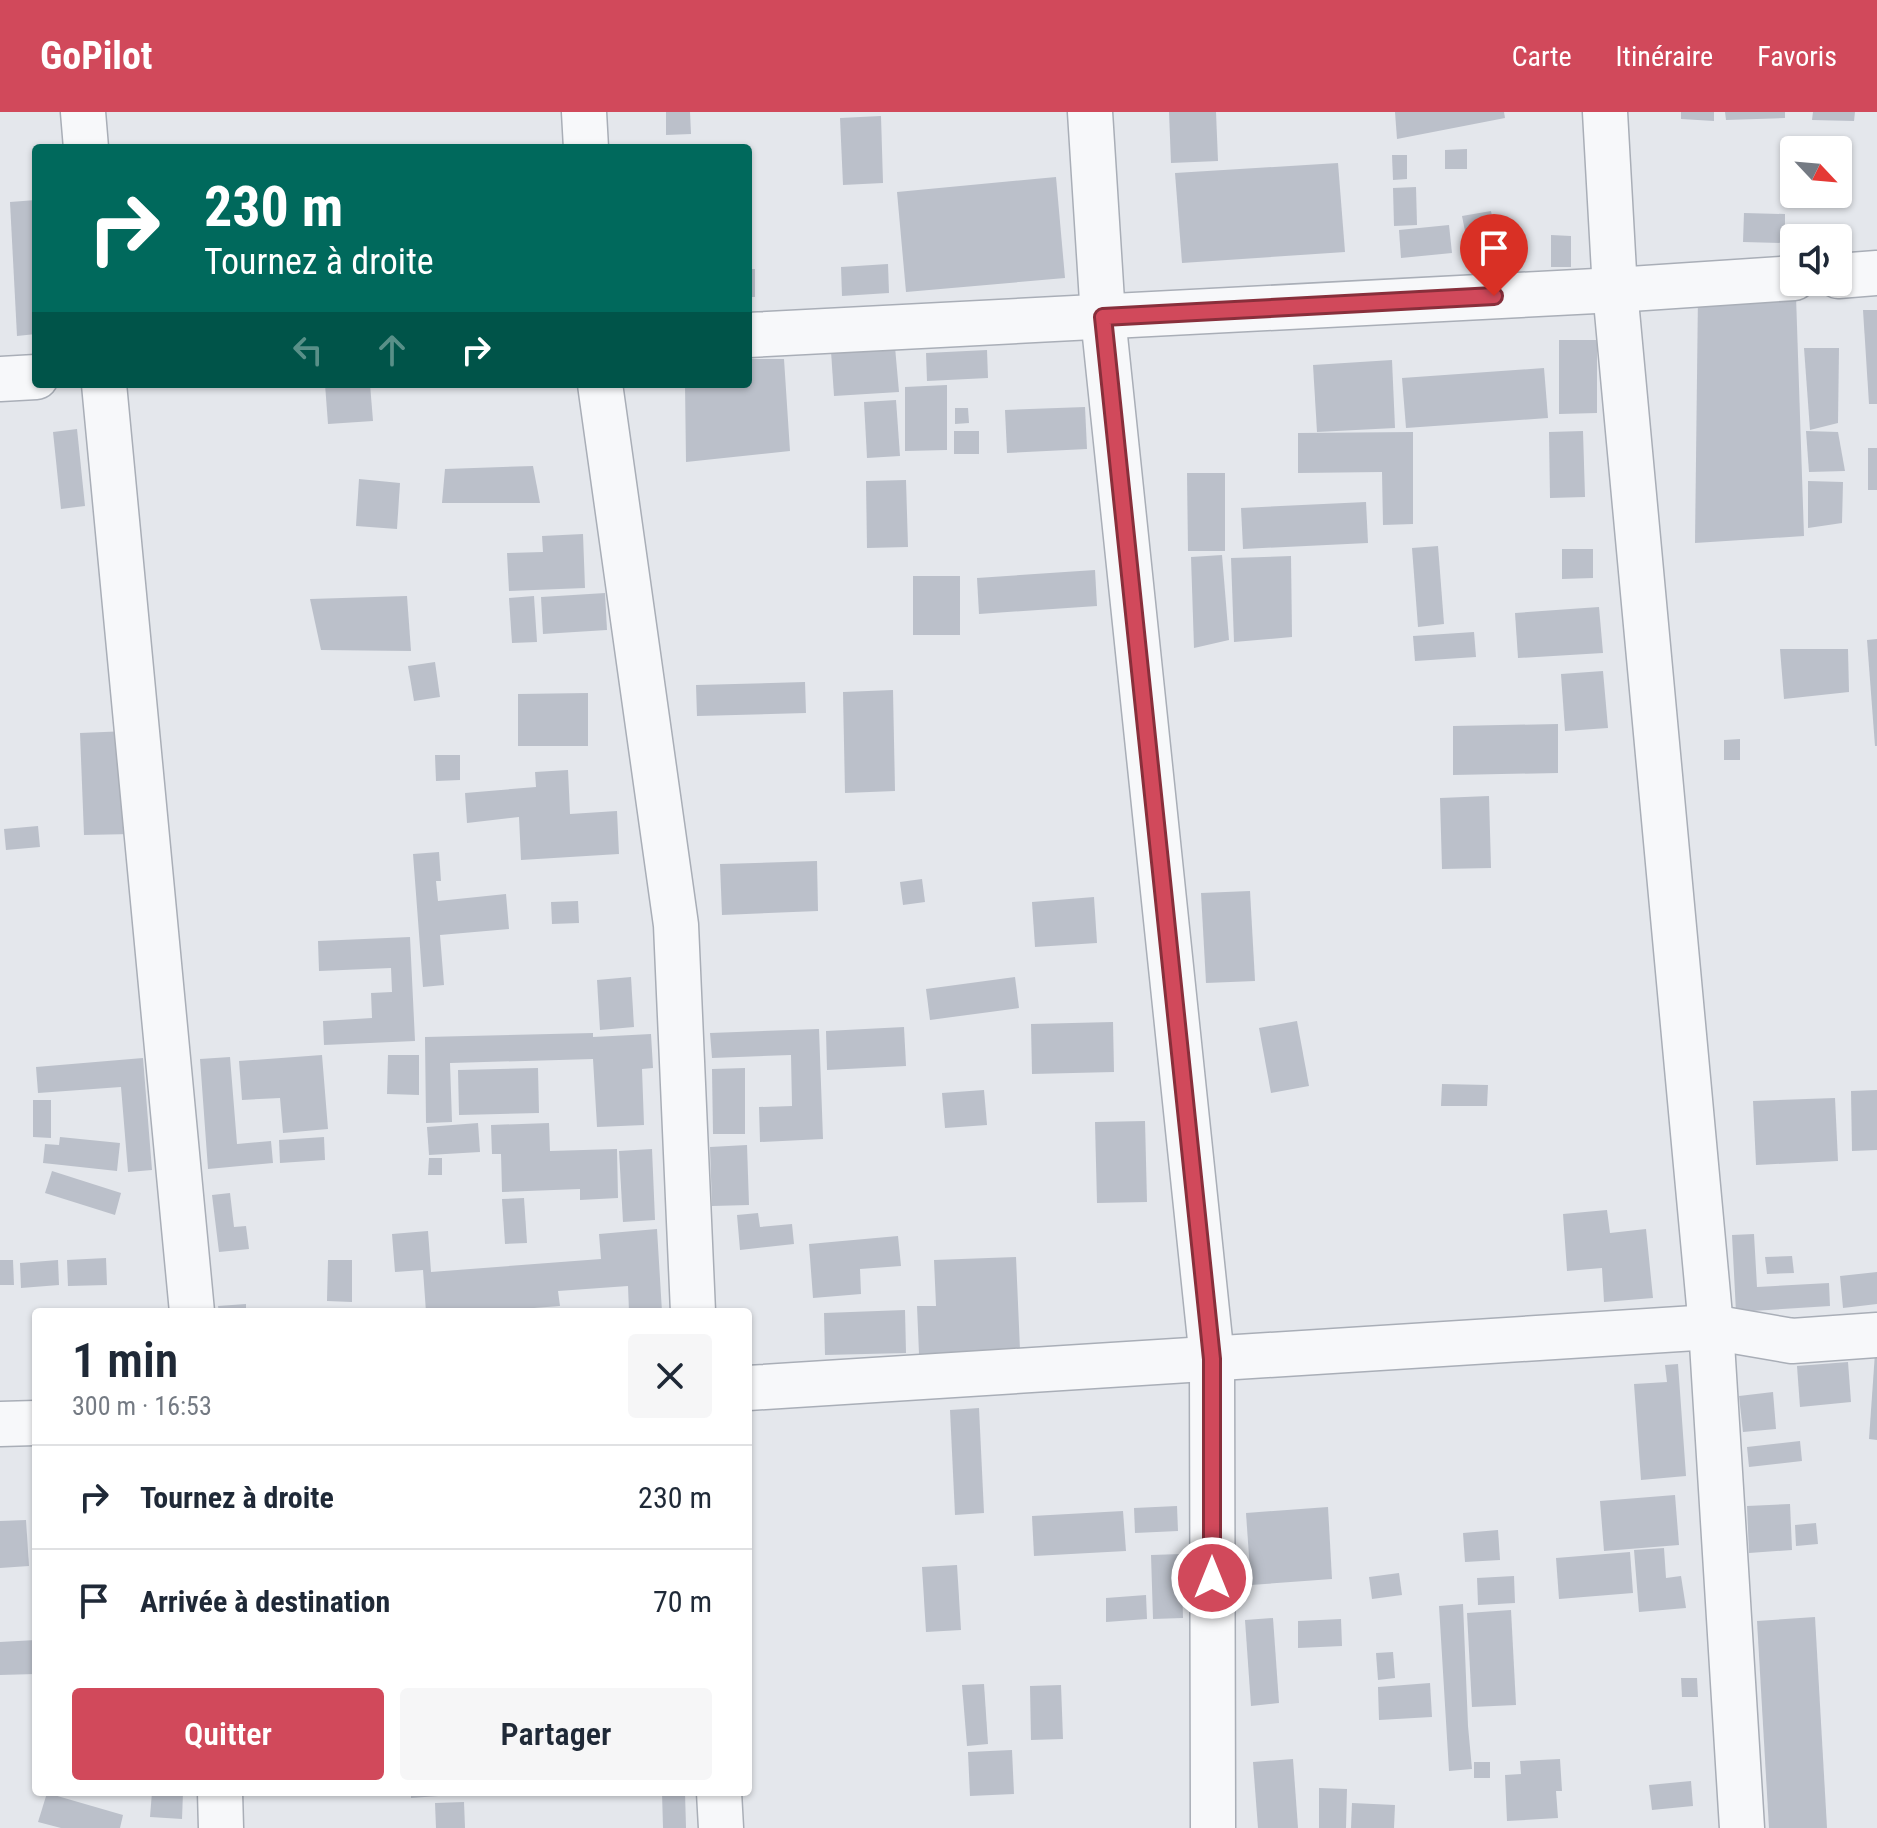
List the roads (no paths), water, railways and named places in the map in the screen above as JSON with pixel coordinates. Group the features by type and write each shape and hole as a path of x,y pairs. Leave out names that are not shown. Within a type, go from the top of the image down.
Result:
{"street":[{"path":"83,112 86,144"},
{"path":"584,112 586,144"},
{"path":"1090,112 1103,317 1212,1359 1213,1828"},
{"path":"1605,112 1615,290 1711,1327 1742,1828"},
{"path":"1852,275 1877,273"},
{"path":"752,335 1780,279"},
{"path":"0,379 32,377"},
{"path":"104,388 192,1308"},
{"path":"601,388 676,925 693,1308"},
{"path":"752,1388 1711,1327 1792,1341 1877,1335"},
{"path":"0,1424 32,1423"},
{"path":"220,1796 221,1828"},
{"path":"719,1796 721,1828"}]}
